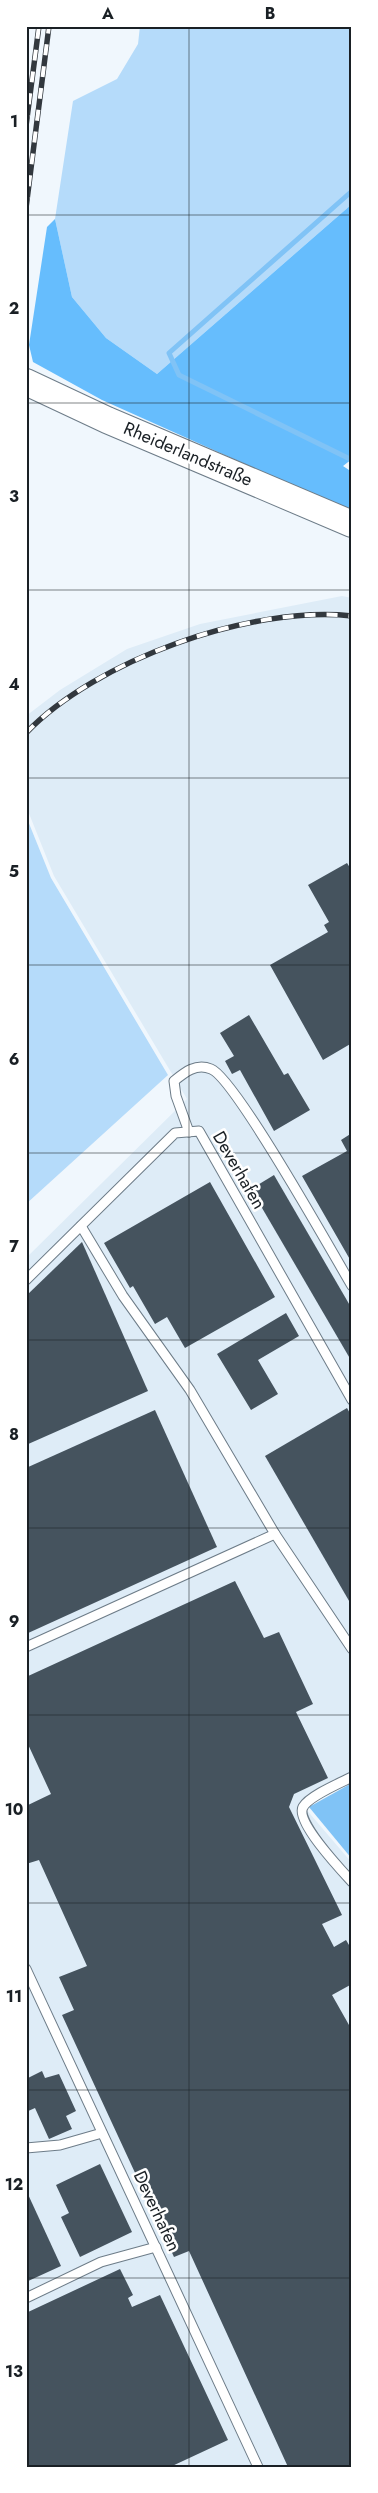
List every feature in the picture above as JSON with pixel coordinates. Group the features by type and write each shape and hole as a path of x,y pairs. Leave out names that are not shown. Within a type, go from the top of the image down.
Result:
{"main road":[{"name":"Rheiderlandstraße","path":"26,382 107,420 352,524"}],"lane":[{"path":"189,1132 176,1096 174,1081 186,1070 198,1067 213,1069 229,1086 284,1170 352,1286"},
{"name":"Deverhafen","path":"26,1280 175,1133 199,1131 352,1400"},
{"path":"81,1226 123,1296 190,1390 275,1534 352,1649"},
{"path":"26,1647 275,1534"},
{"path":"352,1776 309,1800 302,1808 301,1816 310,1832 352,1882"},
{"name":"Deverhafen","path":"26,1969 258,2467"},
{"path":"26,2148 60,2145 102,2132"},
{"path":"26,2298 101,2262 156,2247"}],"shaded area":[{"path":"140,26 352,26 352,204 157,374 106,338 72,297 55,219 73,101 117,79 138,44"},
{"path":"352,204 352,459 343,466 352,472 352,512 102,400 33,362 29,345 47,227 55,219 72,297 106,338 157,374"},
{"path":"342,596 352,598 352,1780 305,1808 352,1863 352,2467 26,2467 26,1258 187,1099 54,876 26,806 26,716 60,690 127,649 200,624"},
{"path":"26,816 51,878 168,1075 26,1204"},
{"path":"352,1783 352,1859 309,1807"}],"building":[{"path":"347,863 352,871 352,1043 323,1060 270,965 328,932 324,925 329,922 308,885"},
{"path":"249,1015 284,1075 288,1073 310,1110 274,1131 240,1070 232,1074 225,1061 234,1056 220,1033"},
{"path":"352,1133 352,1263 302,1176 347,1151 341,1140"},
{"path":"274,1175 352,1309 352,1362 251,1189"},
{"path":"210,1182 275,1297 185,1348 167,1317 155,1324 133,1286 130,1288 104,1243"},
{"path":"82,1242 148,1391 26,1445 26,1296"},
{"path":"286,1313 299,1336 258,1360 278,1394 251,1410 217,1354"},
{"path":"347,1408 352,1417 352,1606 265,1456"},
{"path":"155,1410 217,1547 26,1634 26,1468"},
{"path":"235,1581 264,1638 279,1632 313,1704 296,1712 328,1778 294,1794 289,1807 342,1915 322,1924 334,1947 346,1940 352,1950 352,1984 332,1995 349,2025 352,2024 352,2467 288,2467 189,2251 174,2257 62,2015 74,2010 59,1977 87,1966 39,1860 26,1864 26,1806 51,1794 26,1740 26,1677"},
{"path":"42,2071 45,2078 59,2074 76,2111 66,2116 72,2129 49,2139 35,2108 26,2112 26,2079"},
{"path":"100,2164 132,2232 80,2257 61,2217 69,2213 56,2185"},
{"path":"26,2190 61,2266 26,2282"},
{"path":"120,2269 133,2295 128,2298 132,2307 160,2295 228,2440 170,2467 26,2467 26,2313"}],"waterway":[{"path":"352,191 169,353 179,375 352,460"}],"railway":[{"path":"26,126 39,26"},
{"path":"26,208 49,26"},
{"path":"26,733 56,707 92,682 133,661 177,643 223,629 268,619 312,615 352,616"}]}
